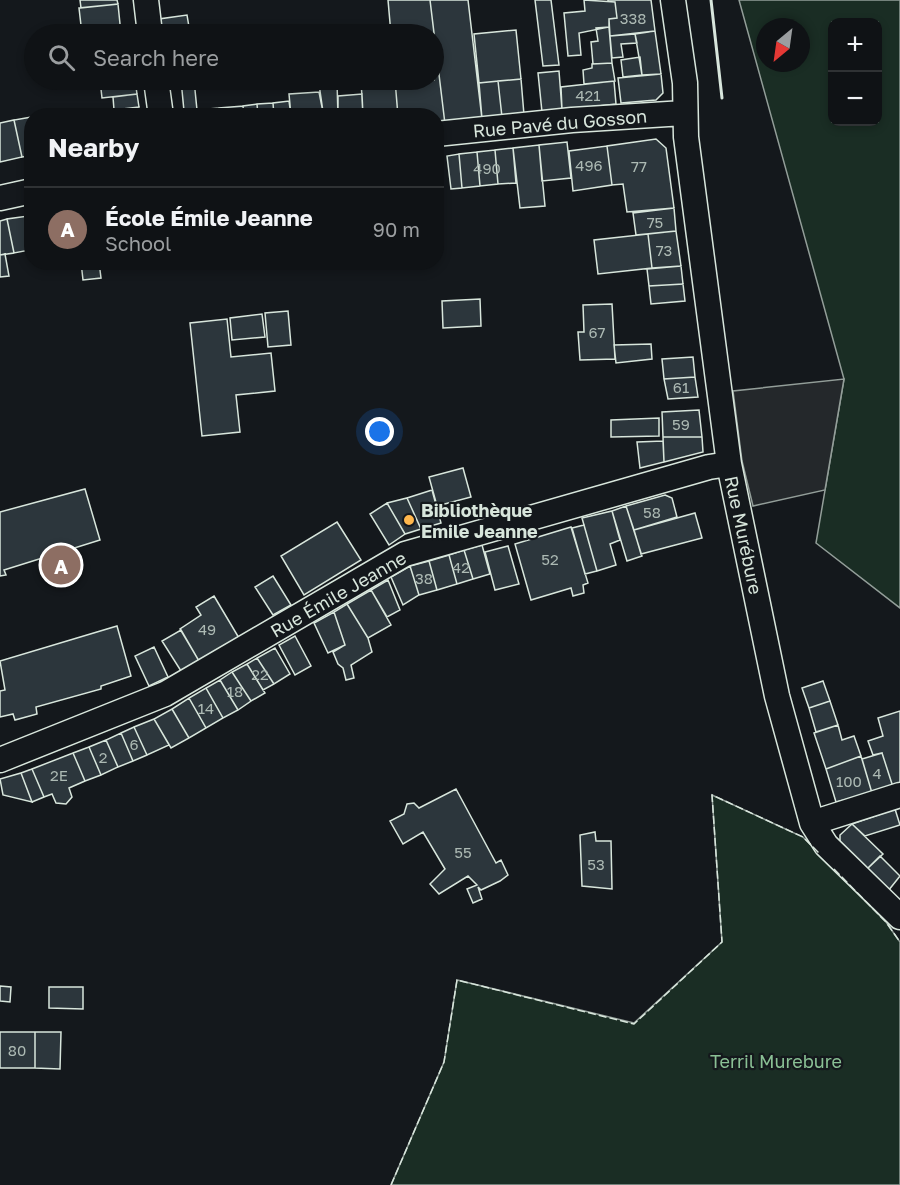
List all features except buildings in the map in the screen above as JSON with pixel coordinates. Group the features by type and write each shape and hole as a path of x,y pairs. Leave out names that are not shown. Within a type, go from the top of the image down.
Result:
{"street":[{"path":"146,0 149,24"},
{"name":"Rue Murébure","path":"673,0 685,83 684,113 729,464 777,696 812,823 826,845 900,917"},
{"path":"157,90 160,108"},
{"name":"Rue Pavé du Gosson","path":"444,133 572,120 684,113"},
{"path":"0,198 24,193"},
{"name":"Rue Émile Jeanne","path":"0,760 165,694 405,554 709,467 729,464"},
{"path":"812,823 900,795"}],"green space":[{"path":"739,0 900,0 900,608 816,543 844,379 759,72 810,72 810,18 756,18 756,61"},
{"name":"Terril Murebure","path":"712,795 803,837 886,922 900,942 900,1185 391,1185 444,1062 457,980 634,1023 722,942"}],"shaded area":[{"path":"844,379 825,490 753,506 742,461 733,391"}],"fence":[{"path":"391,1185 444,1062 457,980 634,1024 722,942 712,795 803,837 820,854"},
{"path":"834,869 886,922 900,942"}],"wall":[{"path":"711,0 722,98"}],"place":[{"name":"Bibliothèque Emile Jeanne","path":"409,520"},
{"name":"École Émile Jeanne","path":"61,565"}]}
